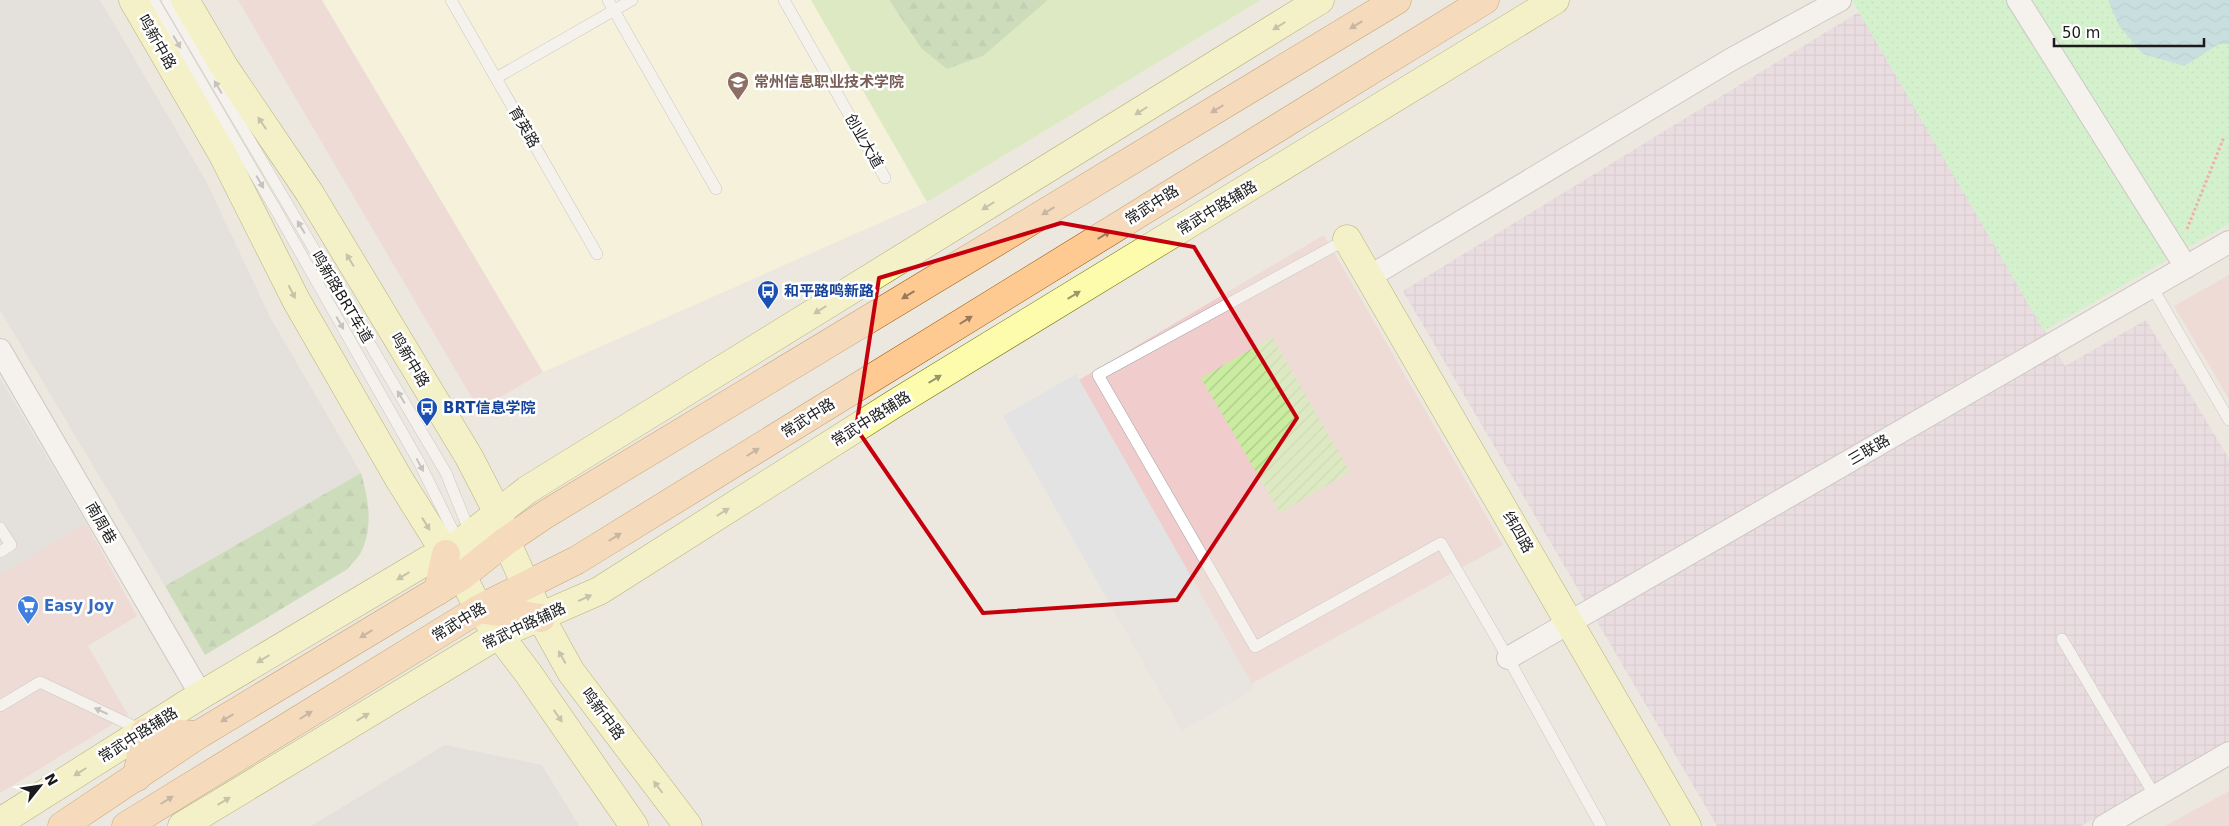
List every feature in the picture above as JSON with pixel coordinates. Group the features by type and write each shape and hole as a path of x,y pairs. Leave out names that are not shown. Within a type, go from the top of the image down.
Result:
{"main road":[{"path":"62,826 198,735 438,591 469,571 506,541 581,494 1397,0"},
{"name":"常武中路","path":"126,826 479,608 577,560 1485,0"},
{"path":"438,591 459,543"},
{"path":"479,608 541,618"},
{"path":"137,777 145,732 198,735"}],"street":[{"name":"鸣新中路","path":"133,0 223,155 296,300 399,479 459,543 479,608 528,673 634,826"},
{"name":"鸣新中路","path":"185,0 225,68 309,192 469,457 498,513 506,541 541,618 571,672 688,826"},
{"name":"常武中路辅路","path":"0,822 201,695 459,543 527,490 1320,0"},
{"name":"常武中路辅路","path":"182,826 498,635 541,618 599,591 894,404 1554,0"},
{"path":"1369,277 1732,59 1840,0"},
{"path":"2018,0 2186,267"},
{"name":"纬四路","path":"1347,239 1687,826"},
{"name":"三联路","path":"1508,658 2229,242"},
{"name":"南周巷","path":"0,350 201,695"},
{"path":"2104,826 2229,753"}],"lane":[{"name":"鸣新路BRT车道","path":"152,0 285,225 419,462 459,543"},
{"name":"鸣新路BRT车道","path":"167,0 444,470 459,543"},
{"name":"育英路","path":"451,0 596,254"},
{"path":"608,0 716,189"},
{"path":"496,78 632,0"},
{"name":"创业大道","path":"784,0 885,178"},
{"path":"1347,239 1098,375 1255,647 1441,544 1508,658 1601,826"},
{"path":"2152,287 2229,420"},
{"path":"0,528 10,546 0,552"},
{"path":"2062,639 2155,796"},
{"path":"0,706 40,682 145,732"}],"path":[{"path":"2187,230 2224,136"}],"highlighted area":[{"path":"1061,223 1194,247 1297,418 1177,600 983,613 856,428 879,278"}],"shaded area":[{"path":"0,0 100,0 206,181 270,317 361,473 165,586 0,310"},
{"path":"238,0 322,0 543,372 479,410"},
{"name":"常州信息职业技术学院","path":"322,0 1261,0 927,202 543,372"},
{"path":"1859,12 2065,366 2146,320 2229,459 2229,740 2081,826 1717,826 1403,291"},
{"path":"1324,235 1503,545 1249,685 1072,384"},
{"path":"2229,275 2229,399 2174,306"},
{"path":"1076,374 1255,689 1182,731 1003,416"},
{"path":"0,378 86,523 0,575"},
{"path":"86,523 137,616 88,646 128,715 0,793 0,575"},
{"path":"445,745 542,765 579,826 311,826"},
{"path":"2229,791 2229,826 2165,826"}],"green space":[{"path":"811,0 889,0 921,48 1022,21 1048,0 1261,0 927,202"},
{"path":"889,0 1048,0 983,56 947,69 921,48"},
{"path":"1852,0 2229,0 2229,224 2044,331"},
{"path":"1272,337 1350,472 1280,513 1201,378"},
{"path":"361,473 366,492 369,520 366,539 362,551 356,560 346,570 205,655 165,586"}],"water":[{"path":"2108,0 2229,0 2229,44 2219,44 2184,66 2143,54 2119,26"}],"place":[{"name":"常州信息职业技术学院","path":"738,101"},
{"name":"和平路鸣新路","path":"768,310"},
{"name":"BRT信息学院","path":"427,427"},
{"name":"Easy Joy","path":"28,625"}]}
